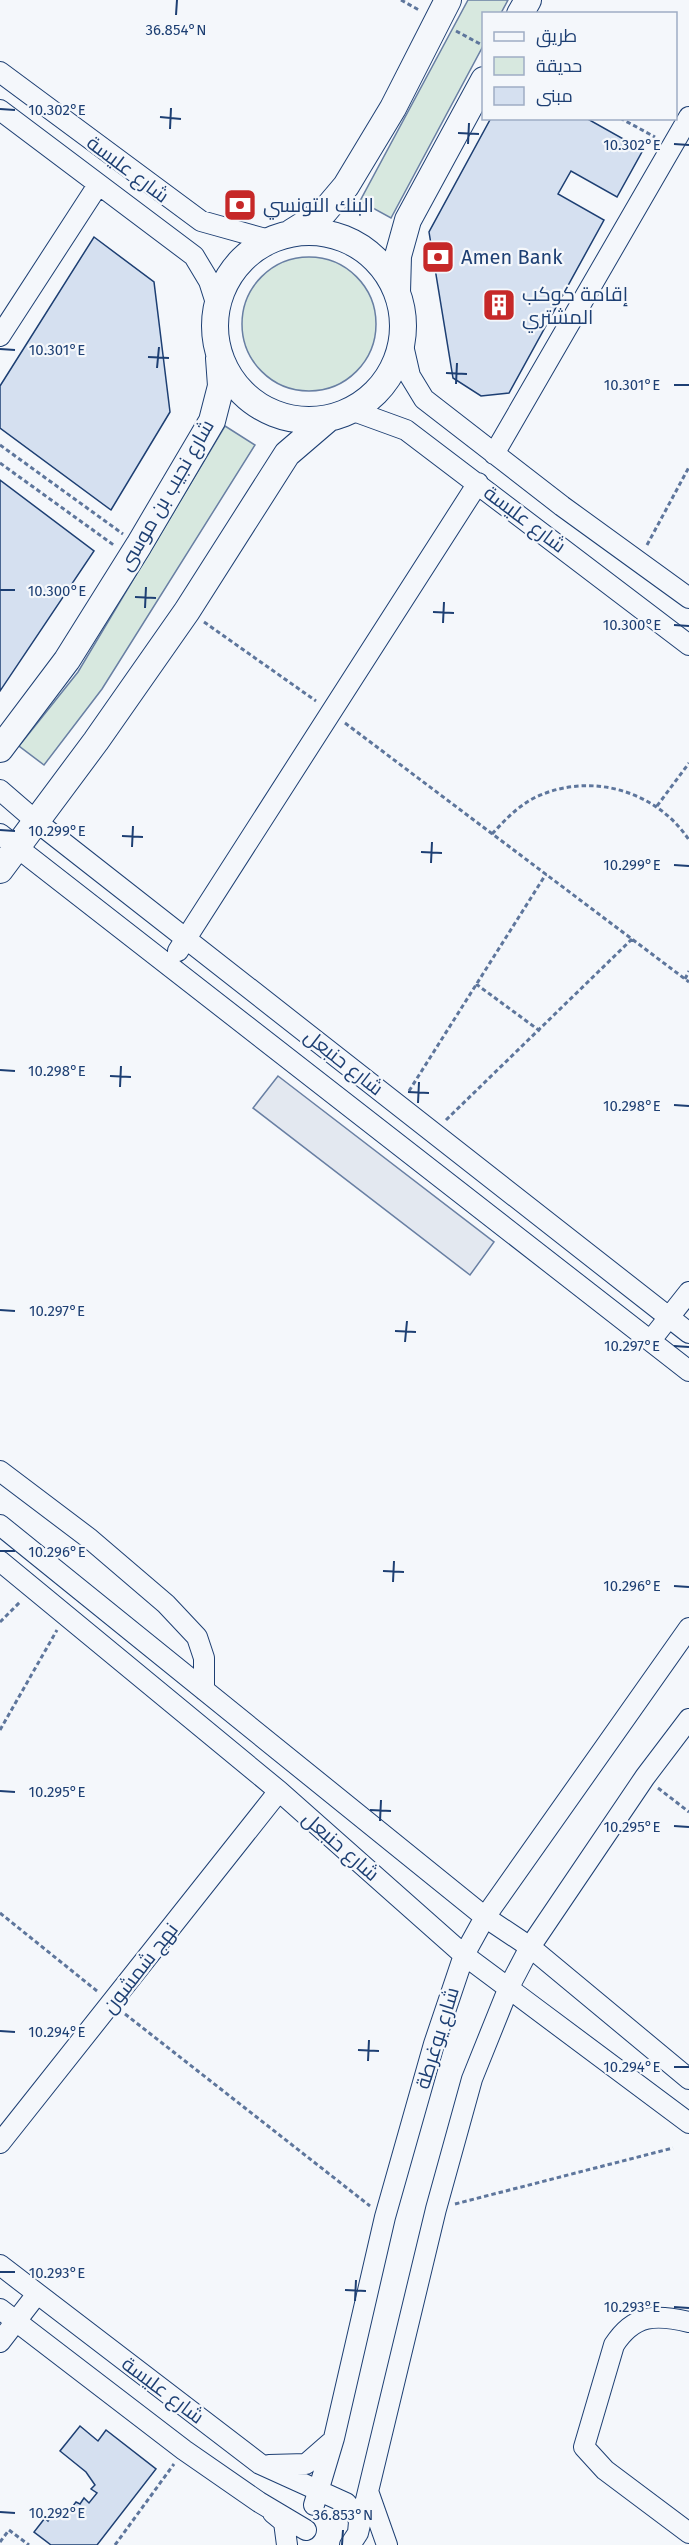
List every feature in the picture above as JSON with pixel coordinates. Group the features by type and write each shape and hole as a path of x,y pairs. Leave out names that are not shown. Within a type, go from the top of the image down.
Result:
{"main road":[{"path":"340,414 305,420 281,416 260,406 241,391 227,371 218,349 215,327 217,306 224,286 235,267 250,252 324,212 346,186 393,108 448,0"},
{"path":"0,870 9,841 36,822 187,610 287,454 340,414 375,392 392,369 402,341 402,316 397,292 398,256 408,220 482,82"},
{"path":"280,236 324,232 355,243 380,264 397,292"},
{"name":"شارع نجيب بن موسى","path":"0,749 67,660 135,551 212,420 221,386 218,349"}],"street":[{"name":"شارع عليسة","path":"0,72 201,222 280,236"},
{"name":"شارع عليسة","path":"0,110 194,256 209,281 217,306"},
{"path":"494,454 681,151 689,117"},
{"path":"0,336 98,185"},
{"name":"شارع عليسة","path":"402,341 410,376 424,399 494,454 689,598"},
{"name":"شارع عليسة","path":"340,414 406,430 689,645"},
{"path":"169,964 478,483"},
{"name":"شارع حنبعل","path":"0,790 36,822 434,1131 689,1333"},
{"name":"شارع حنبعل","path":"9,841 689,1371"},
{"path":"651,1340 689,1292"},
{"path":"0,1471 90,1539 166,1604 197,1637 204,1658 204,1690"},
{"name":"شارع حنبعل","path":"0,1525 485,1917 530,1947 689,2079"},
{"name":"شارع حنبعل","path":"0,1561 279,1791 464,1955 689,2123"},
{"name":"شارع يوغرطة","path":"289,2545 314,2517 385,2217 434,2044 464,1955 485,1917 689,1628"},
{"path":"356,2530 369,2491 436,2209 472,2079 509,1987 530,1947 645,1777 689,1720"},
{"name":"نهج شمشون","path":"0,2143 279,1791"},
{"name":"شارع عليسة","path":"0,2265 260,2464 314,2517"},
{"path":"0,2342 37,2294"},
{"name":"شارع عليسة","path":"0,2309 184,2450 259,2502 314,2517"},
{"path":"689,2322 652,2317 635,2322 623,2331 615,2345 584,2448 605,2470 689,2533"},
{"path":"260,2464 306,2464 334,2439"},
{"path":"369,2491 387,2545"},
{"path":"259,2502 284,2522 289,2545"},
{"path":"314,2517 346,2503 356,2530 382,2545"}],"path":[{"path":"624,120 681,151"},
{"path":"0,445 135,551"},
{"path":"0,463 135,551"},
{"path":"638,562 689,467"},
{"path":"187,610 332,713 687,980 689,971"},
{"path":"657,806 689,763"},
{"path":"492,834 512,813 535,798 568,787 599,785 626,791 657,806 680,827 689,840"},
{"path":"400,1105 546,874"},
{"path":"434,1131 540,1031 632,939"},
{"path":"476,984 540,1031"},
{"path":"0,1622 34,1588"},
{"path":"0,1730 67,1614"},
{"path":"645,1777 689,1812"},
{"path":"0,1913 112,2004 385,2217"},
{"path":"436,2209 673,2148"},
{"path":"115,2545 184,2450"},
{"path":"0,2542 9,2530 29,2545"}],"green space":[{"path":"468,0 508,0 502,12 482,12 482,48 391,218 360,201"},
{"path":"309,257 335,262 356,277 371,298 376,324 371,350 356,371 335,386 309,391 283,386 262,371 247,350 242,324 247,298 262,277 283,262"},
{"path":"225,426 255,445 102,689 44,765 19,746 78,672"}],"shaded area":[{"path":"278,1076 494,1242 470,1275 253,1108"}],"building":[{"name":"إقامة كوكب المشتري","path":"490,120 590,120 643,150 617,197 571,171 558,194 604,220 509,393 481,396 453,378 429,232"},
{"path":"94,237 154,282 170,412 111,510 0,428 0,386"},
{"path":"0,480 94,551 0,691"},
{"path":"80,2426 98,2441 106,2430 156,2469 97,2545 51,2545 34,2532 45,2518 48,2521 58,2507 67,2514 76,2502 80,2504 84,2498 89,2503 97,2493 91,2489 95,2485 86,2472 60,2451"}],"place":[{"name":"البنك التونسي","path":"240,205"},
{"name":"Amen Bank","path":"438,257"},
{"name":"إقامة كوكب المشتري","path":"499,305"}]}
